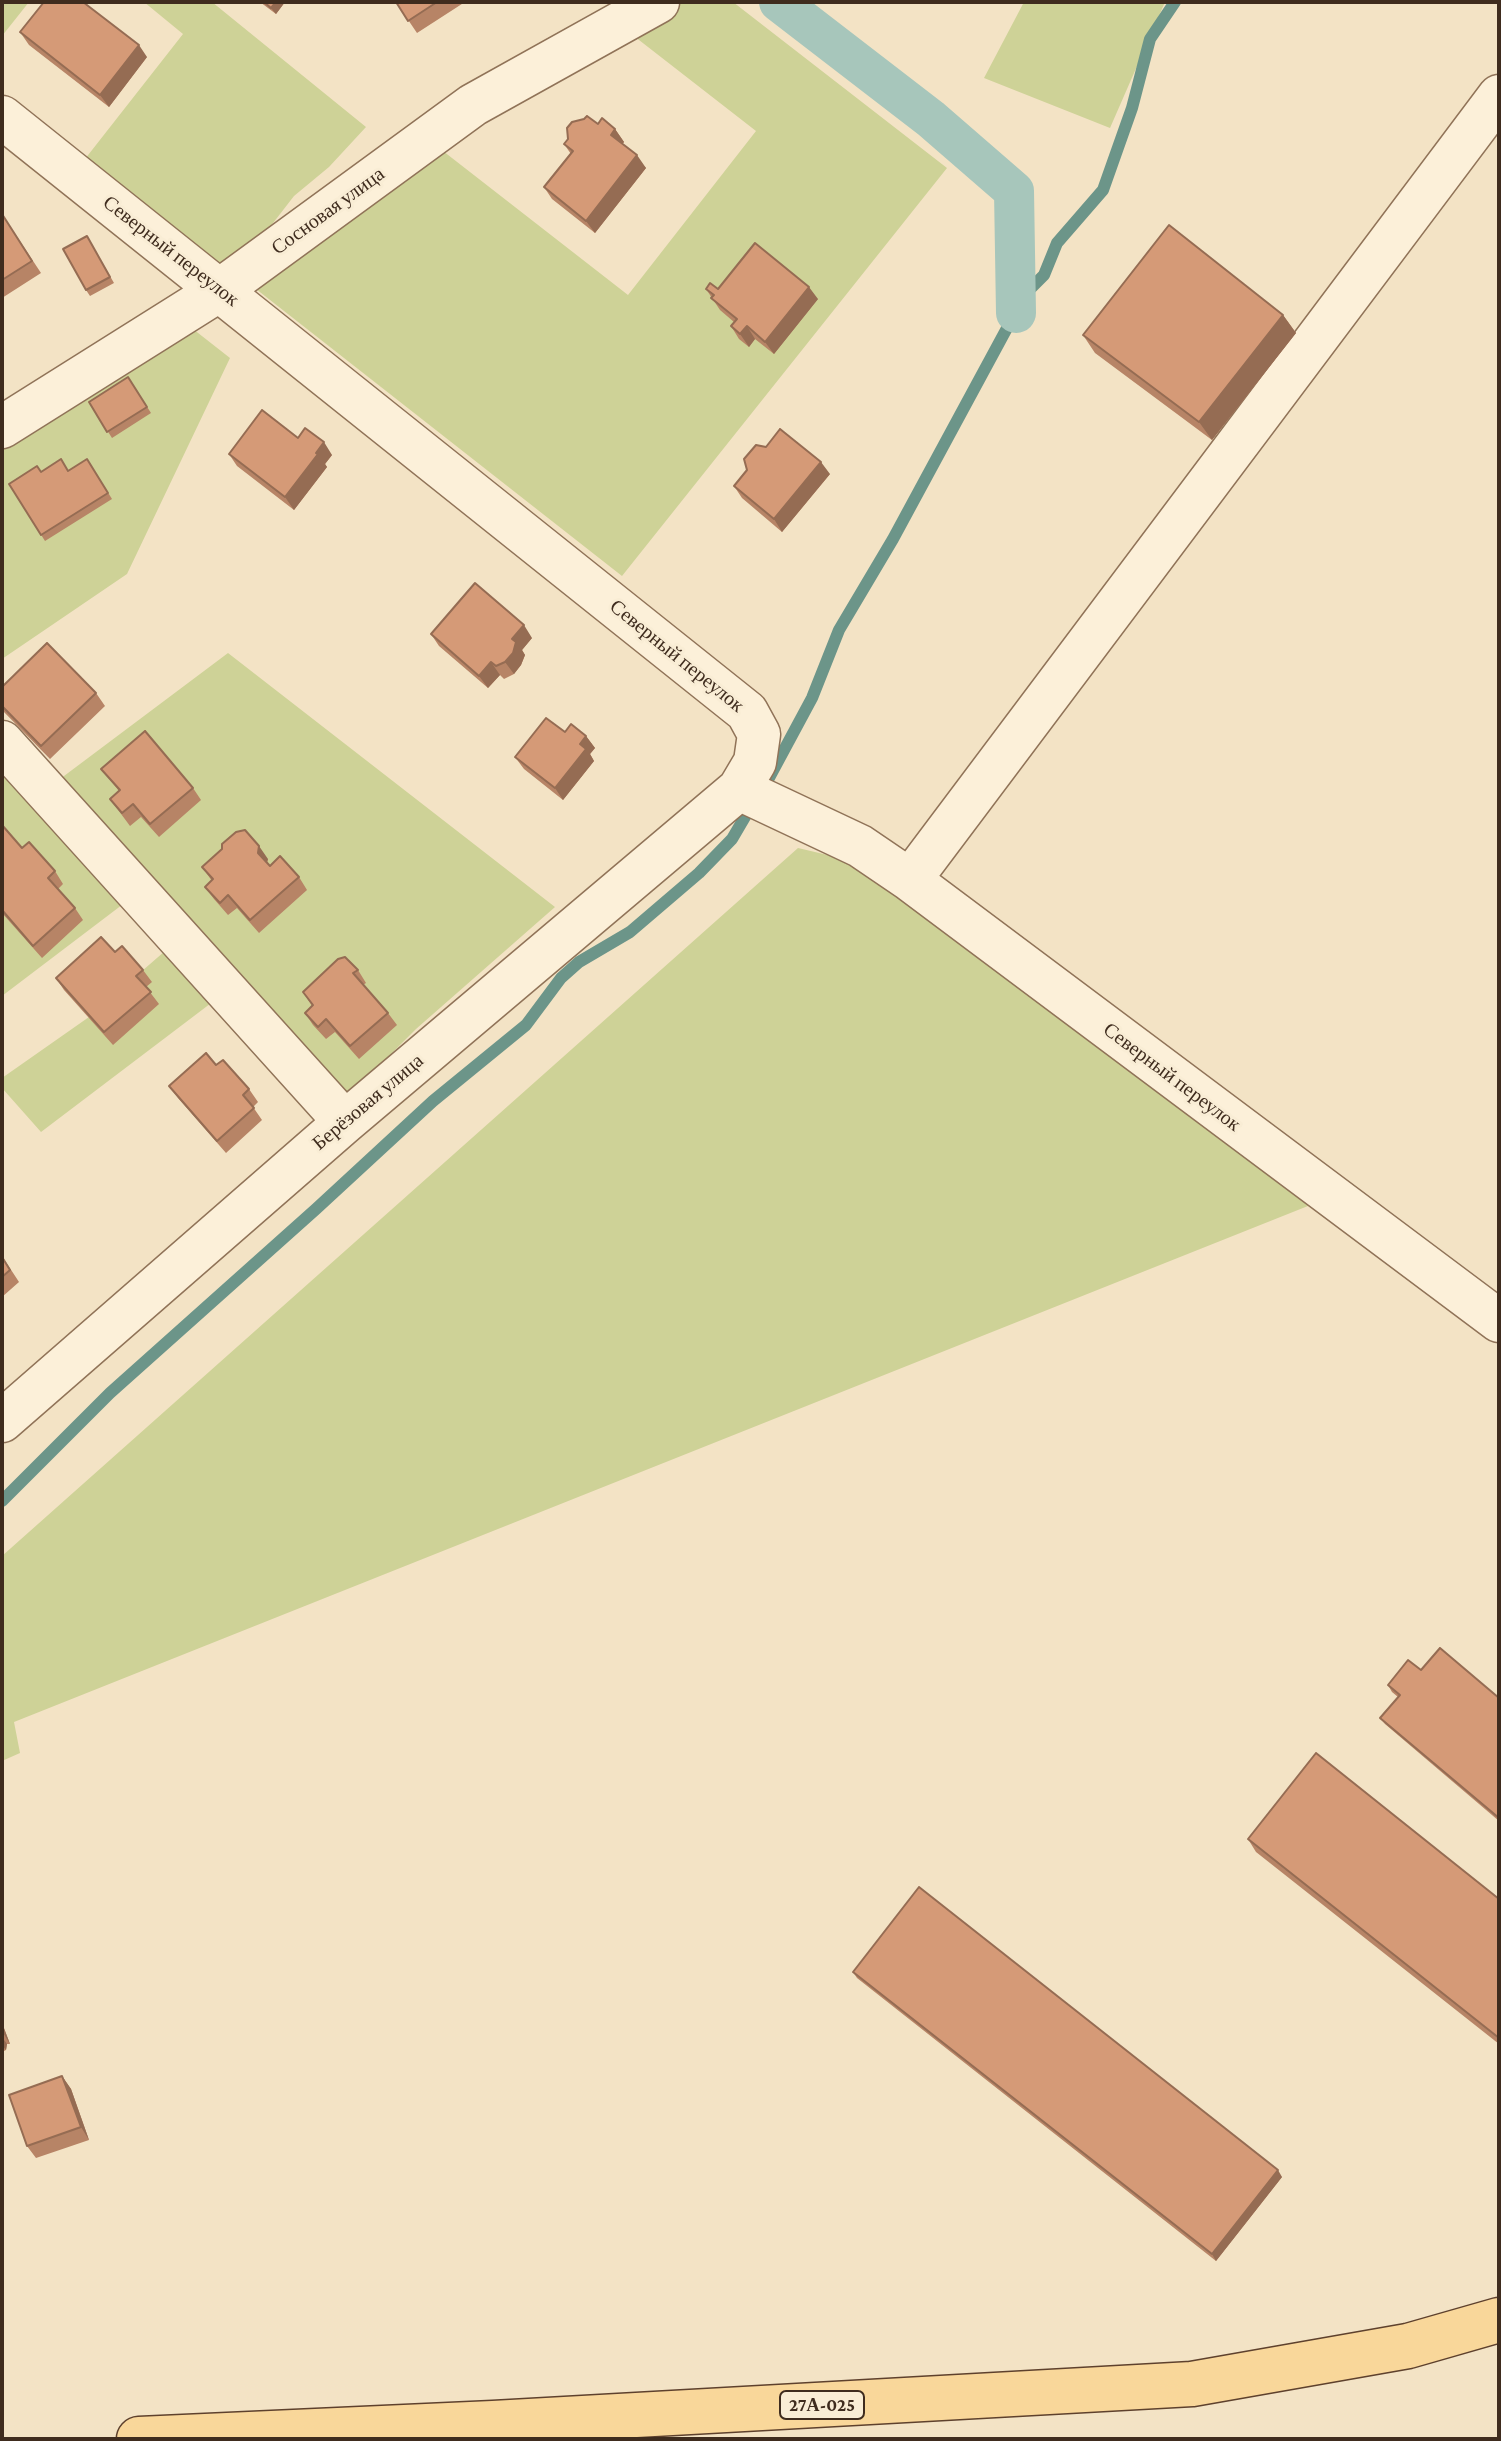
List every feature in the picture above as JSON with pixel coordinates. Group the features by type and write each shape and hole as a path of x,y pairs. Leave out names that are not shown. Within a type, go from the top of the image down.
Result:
{"main road":[{"name":"27А-025","path":"139,2439 492,2431 1192,2384 1408,2346 1499,2320"}],"street":[{"name":"Сосновая улица","path":"2,427 220,290 473,105 658,2"},
{"path":"910,880 1499,96"},
{"name":"Северный переулок","path":"2,117 747,712 759,734 755,762 739,789 860,846 910,880 1499,1321"},
{"path":"2,742 345,1122"},
{"name":"Берёзовая улица","path":"2,1421 345,1122 739,789"}],"green space":[{"path":"2,2 29,2 2,36"},
{"path":"144,2 212,2 366,127 329,167 294,196 232,276 85,159 183,34"},
{"path":"678,2 733,2 947,168 622,576 242,278 443,151 628,295 756,131 630,33"},
{"path":"1024,2 1165,2 1110,128 984,78"},
{"path":"193,329 230,358 127,574 2,659 2,450"},
{"path":"228,653 555,907 416,1029 334,1111 227,991 41,1132 2,1088 2,1078 89,1017 180,938 139,892 2,996 2,737 48,788"},
{"path":"798,848 857,862 1318,1202 14,1722 20,1753 2,1761 2,1556"}],"building":[{"path":"44,2 83,2 139,45 100,95 20,32"},
{"path":"396,2 437,2 408,21"},
{"path":"587,116 598,124 602,118 615,129 611,135 637,155 586,221 544,187 573,151 564,144 568,139 567,128 572,122"},
{"path":"2,214 32,261 2,280"},
{"path":"1169,225 1283,315 1199,422 1083,335"},
{"path":"87,236 110,277 86,290 63,249"},
{"path":"755,243 809,287 765,342 747,326 740,334 731,326 737,319 711,298 714,295 706,289 710,283 718,289"},
{"path":"128,377 147,407 107,432 89,402"},
{"path":"262,410 298,438 305,428 324,442 285,497 229,454"},
{"path":"780,429 821,462 774,519 734,486 747,470 744,459 756,445 766,447"},
{"path":"61,459 68,471 87,459 108,493 41,535 9,484 37,466 41,472"},
{"path":"475,583 524,625 512,639 516,642 513,653 496,666 491,662 479,676 431,634"},
{"path":"47,643 96,693 41,746 2,706 2,687"},
{"path":"546,718 565,732 571,724 586,736 580,744 586,749 555,788 515,757"},
{"path":"145,731 193,788 150,824 133,804 122,813 110,799 120,790 101,769"},
{"path":"2,825 22,848 29,842 55,871 48,878 75,908 33,946 2,910"},
{"path":"245,830 259,846 258,853 270,866 280,856 299,877 250,920 228,895 220,903 205,887 213,879 202,867 222,849 222,844 236,832"},
{"path":"101,937 115,952 122,946 143,970 136,976 151,992 104,1032 56,978"},
{"path":"345,957 358,970 353,973 388,1013 350,1046 326,1019 318,1027 305,1013 313,1005 303,992 338,959"},
{"path":"206,1053 216,1065 223,1060 249,1089 243,1095 254,1108 217,1141 169,1086"},
{"path":"2,1257 10,1270 2,1277"},
{"path":"1440,1648 1499,1698 1499,1818 1380,1718 1400,1695 1388,1685 1408,1660 1421,1670"},
{"path":"1316,1753 1499,1899 1499,2038 1248,1839"},
{"path":"919,1887 1278,2170 1212,2254 853,1972"},
{"path":"62,2076 81,2127 27,2146 9,2095"}],"waterway":[{"path":"779,2 931,119 1014,191 1016,313"},
{"path":"769,778 812,698 839,630 893,539 1026,293 1044,275 1057,243 1103,190 1132,108 1150,39 1175,2"},
{"path":"2,1501 110,1393 433,1101 526,1025 561,978 579,962 630,932 699,873 732,839 749,810"}]}
